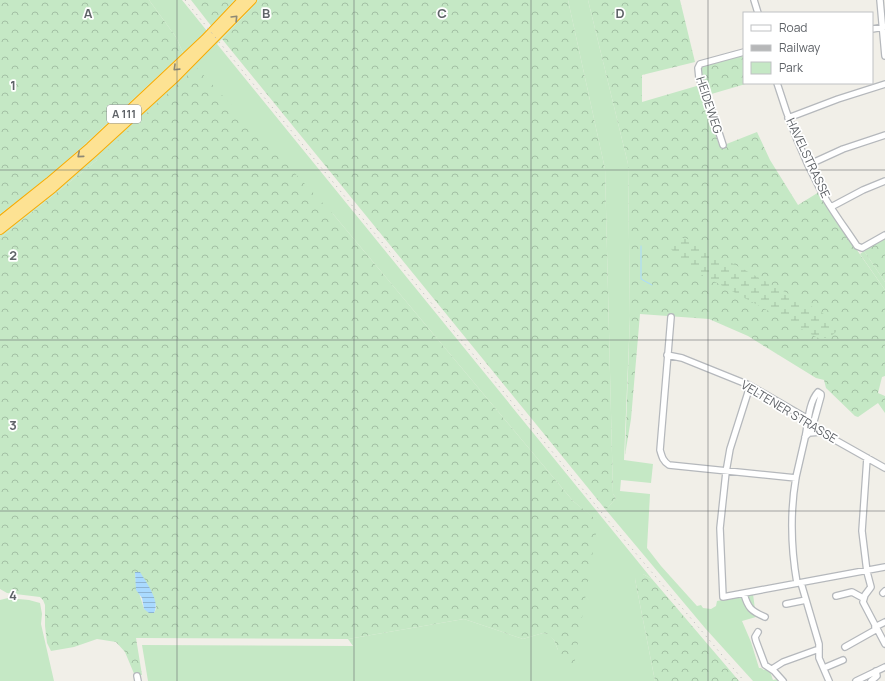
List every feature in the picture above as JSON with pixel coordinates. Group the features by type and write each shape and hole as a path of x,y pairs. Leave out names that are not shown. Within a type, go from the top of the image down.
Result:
{"highway":[{"name":"A 111","path":"0,221 90,147 200,44 242,0"},
{"name":"A 111","path":"0,230 53,188 94,152 176,77 252,0"}],"street":[{"path":"754,0 758,12"},
{"path":"880,0 885,56"},
{"path":"873,29 883,27"},
{"name":"HEIDEWEG","path":"723,145 710,105 699,78 698,68 700,64 743,52"},
{"name":"HAVELSTRASSE","path":"777,84 788,118 820,190 855,243 860,248 885,235"},
{"path":"788,118 838,98 885,84"},
{"path":"808,165 842,149 885,135"},
{"path":"831,207 863,190 885,181"},
{"path":"671,317 660,450 662,458 669,466 796,478"},
{"name":"VELTENER STRASSE","path":"667,355 682,358 750,386 808,419 821,432 885,468"},
{"path":"750,386 730,448 726,472 720,528 723,597 867,572 885,567"},
{"path":"813,424 821,396 818,392 815,396 808,419 796,478 793,502 792,532 794,559 799,584 806,600 819,644 819,658 829,681"},
{"path":"805,437 809,433 821,432"},
{"path":"868,458 862,531 867,572 871,587 863,598 863,605 885,644"},
{"path":"836,596 852,592 863,598"},
{"path":"744,594 750,608 765,617"},
{"path":"786,604 806,600"},
{"path":"845,647 885,622"},
{"path":"758,632 755,637 765,665 772,669 783,681"},
{"path":"772,669 783,662 819,649"},
{"path":"824,668 843,660"},
{"path":"856,681 885,667"},
{"path":"871,681 877,676 876,671"}],"green space":[{"path":"0,0 149,0 176,37 183,53 47,179 0,214"},
{"path":"149,0 182,0 207,31 234,0 259,0 217,44 652,579 643,574 635,579 655,681 148,681 142,645 353,646 348,639 464,619 523,639 543,633 549,634 554,640 558,650 558,660 597,521 573,501 333,214 97,160 0,238 0,214 47,179 183,53 176,37"},
{"path":"191,0 234,0 212,27"},
{"path":"259,0 568,0 605,169 613,494 616,498 606,510 222,39"},
{"path":"568,0 588,0 628,164 630,316 624,460 653,464 651,483 621,480 620,491 650,494 647,548 697,606 701,605 703,608 711,609 716,606 717,601 753,594 756,617 742,621 751,642 759,668 764,670 769,668 773,680 777,679 784,681 753,681 705,628 606,510 616,498 613,494 605,169"},
{"path":"588,0 680,0 695,62 642,75 642,102 700,85 719,145 724,145 757,132 770,160 798,205 819,192 838,223 885,290 885,376 882,377 878,393 885,396 885,413 878,403 858,417 855,416 826,388 824,380 816,378 748,336 709,319 640,314 631,419 625,455 630,316 628,164"},
{"path":"743,55 743,84 746,84 708,95 700,66"},
{"path":"196,67 333,214 573,501 598,521 574,666 558,660 558,650 554,640 548,634 543,633 523,639 464,619 348,639 136,638 142,675 135,676 125,652 116,642 97,639 74,647 51,651 47,643 45,605 43,600 40,597 7,593 0,589 0,238 97,160","holes":["135,572 156,605 154,613 144,609 136,583"]},
{"path":"675,238 686,238 820,311 831,320 837,331 829,338 818,338 695,271 682,262 671,249"},
{"path":"885,238 885,282 864,251"},
{"path":"864,251 885,282 885,290 860,254"},
{"path":"637,574 643,574 652,579 739,681 655,681 635,579"},
{"path":"8,598 29,600 40,603 42,614 41,624 54,681 0,681 0,600"}],"water":[{"path":"135,572 140,572 152,592 156,603 154,613 149,613 144,609 142,598 136,590"}],"waterway":[{"path":"641,246 641,279 652,285"}],"railway":[{"path":"185,0 611,524 744,681"}]}
